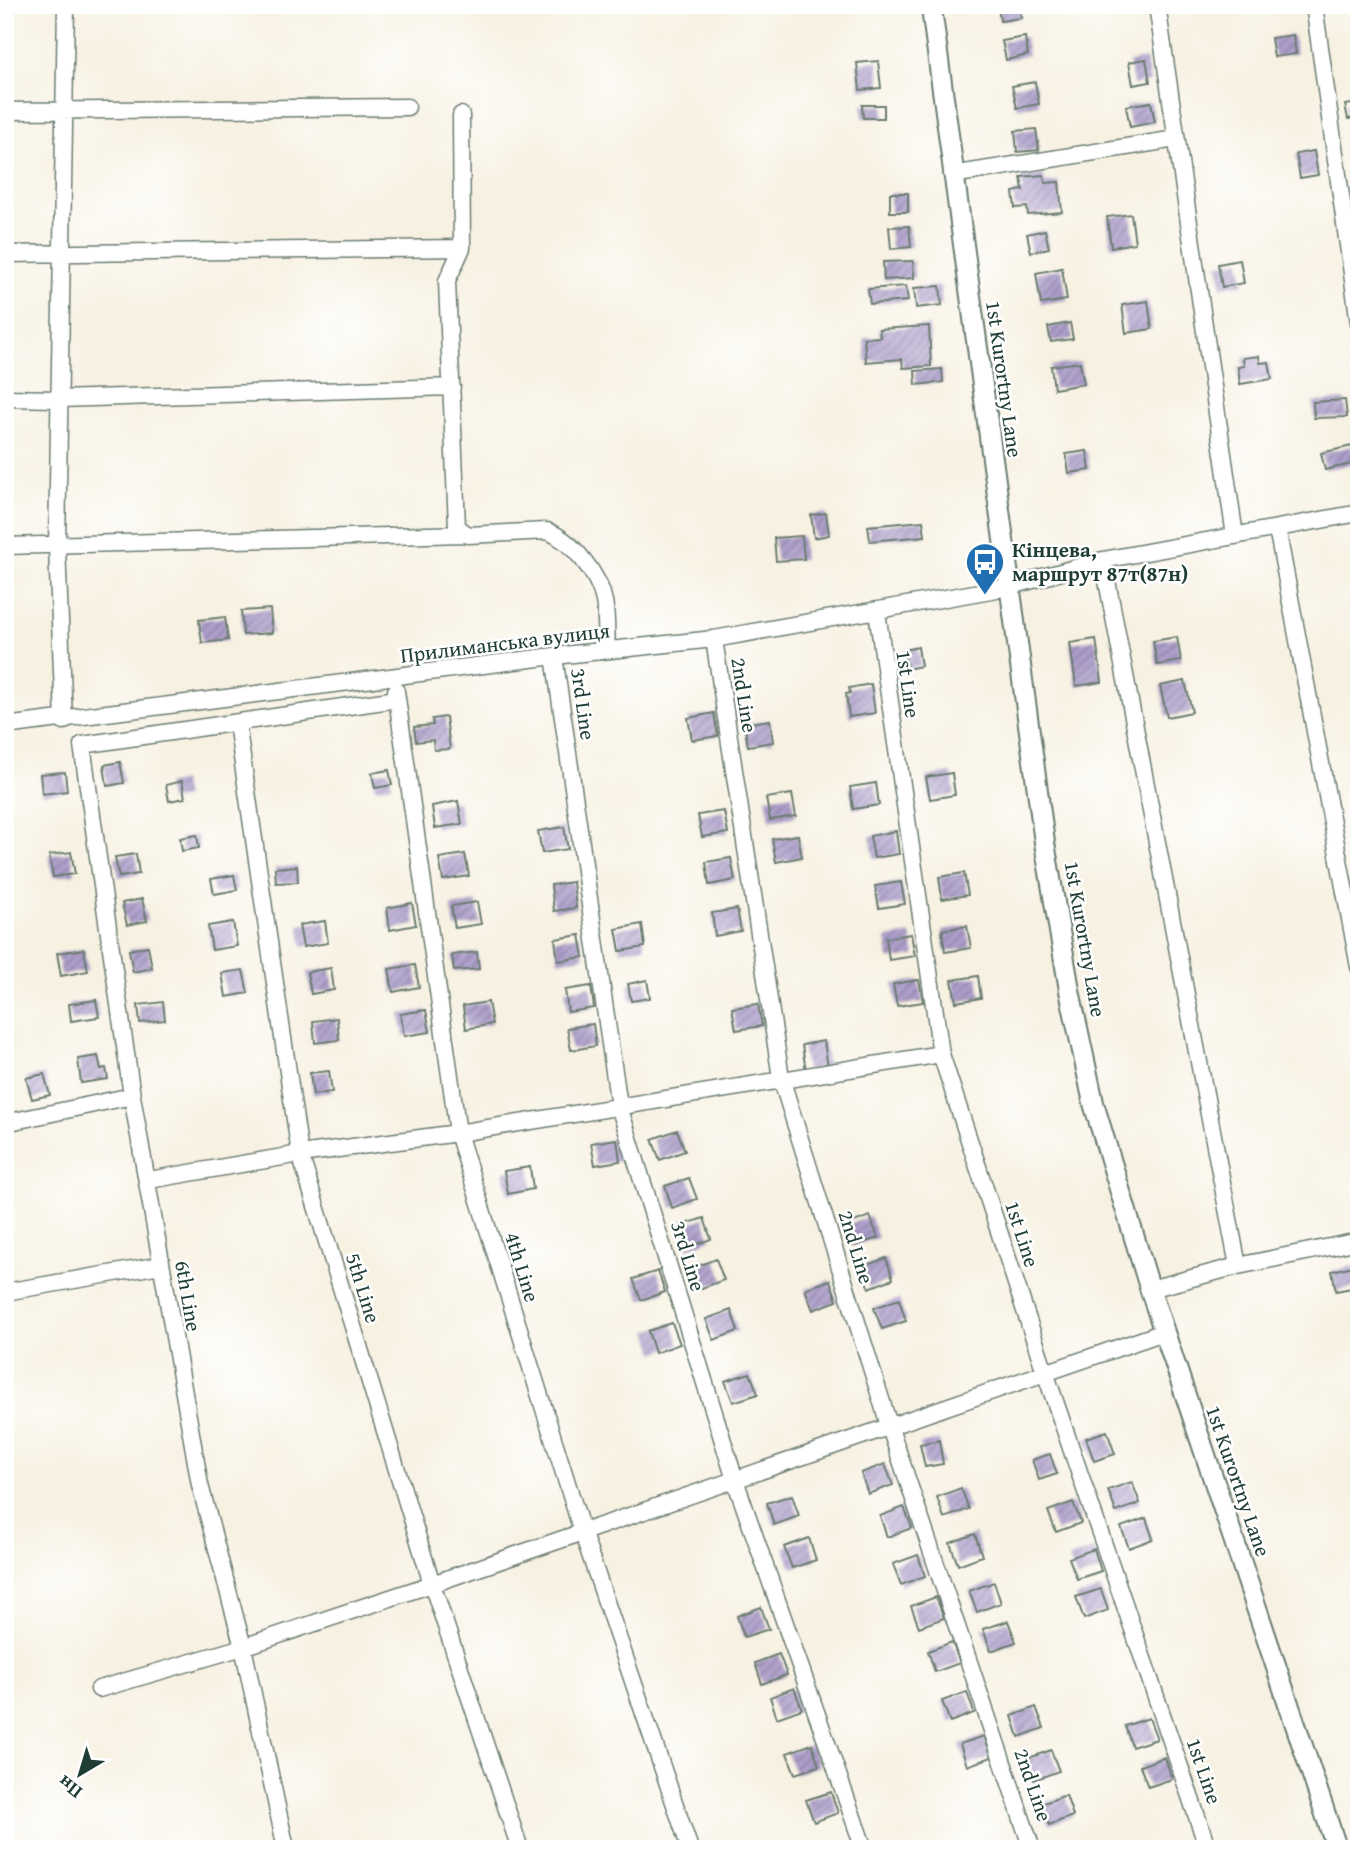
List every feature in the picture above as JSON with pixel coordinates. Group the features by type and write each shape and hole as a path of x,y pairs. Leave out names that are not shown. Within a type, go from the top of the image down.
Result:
{"street":[{"path":"64,721 57,547 66,5"},
{"name":"1st Kurortny Lane","path":"931,5 1008,587 1070,993 1094,1105 1164,1332 1337,1849"},
{"path":"1157,5 1235,536"},
{"path":"1314,5 1359,323"},
{"path":"5,111 407,107"},
{"path":"461,115 462,248 447,281 457,527 464,534"},
{"path":"952,175 1176,139"},
{"path":"5,254 462,248"},
{"path":"5,398 58,399 452,387"},
{"name":"Прилиманська вулиця","path":"5,726 64,721 555,656 714,639 1008,587 1103,560 1359,513"},
{"path":"1277,528 1359,967"},
{"path":"5,546 57,547 547,531 558,535 587,566 604,600 607,650"},
{"path":"1103,560 1238,1266"},
{"name":"1st Line","path":"877,612 941,1054 1045,1372 1208,1849"},
{"name":"2nd Line","path":"714,639 781,1078 890,1426 1032,1849"},
{"name":"3rd Line","path":"555,656 619,1106 735,1480 864,1849"},
{"name":"4th Line","path":"395,678 458,1133 582,1531 690,1849"},
{"path":"237,723 397,699"},
{"name":"6th Line","path":"237,723 82,745 132,1096 149,1180 161,1265 200,1485 243,1647 286,1849"},
{"name":"5th Line","path":"237,723 300,1154 432,1584 520,1849"},
{"path":"149,1180 300,1154 458,1133 781,1078 941,1054"},
{"path":"5,1123 132,1096"},
{"path":"1150,1289 1238,1266 1359,1241"},
{"path":"5,1292 161,1265"},
{"path":"99,1689 243,1647 432,1584 1164,1332"}],"building":[{"path":"1019,5 1021,18 1000,21 998,6"},
{"path":"1293,35 1296,54 1274,57 1271,38"},
{"path":"1025,37 1028,55 1006,60 1002,41"},
{"path":"1146,59 1150,82 1133,85 1129,62"},
{"path":"878,61 881,88 860,90 857,63"},
{"path":"1035,82 1039,104 1017,108 1012,86"},
{"path":"1151,102 1155,122 1130,127 1126,106"},
{"path":"1359,103 1359,117 1348,119 1345,105"},
{"path":"862,105 884,105 884,118 863,118"},
{"path":"1036,129 1039,150 1017,152 1015,131"},
{"path":"1314,151 1318,175 1300,178 1296,154"},
{"path":"1044,175 1045,183 1059,182 1062,212 1028,215 1027,207 1015,208 1013,192 1023,190 1021,177"},
{"path":"890,193 908,193 908,212 890,212"},
{"path":"1131,214 1135,243 1111,247 1107,217"},
{"path":"909,226 911,247 891,249 889,227"},
{"path":"1045,230 1049,248 1031,252 1027,234"},
{"path":"1240,260 1244,283 1222,287 1218,264"},
{"path":"913,261 914,278 884,280 883,262"},
{"path":"1062,268 1067,300 1041,304 1036,273"},
{"path":"906,286 908,301 870,304 868,289"},
{"path":"940,286 942,305 916,308 914,288"},
{"path":"1148,301 1152,329 1126,333 1122,305"},
{"path":"1070,323 1073,339 1051,342 1048,327"},
{"path":"929,326 931,366 903,368 902,359 866,362 864,338 880,337 879,329"},
{"path":"1259,356 1260,363 1269,362 1272,379 1240,384 1238,367 1244,366 1243,358"},
{"path":"1080,362 1084,384 1054,389 1051,366"},
{"path":"942,369 943,382 916,385 915,371"},
{"path":"1345,400 1347,417 1314,418 1313,402"},
{"path":"1352,446 1356,463 1325,470 1321,453"},
{"path":"1087,451 1090,470 1069,473 1066,454"},
{"path":"826,513 829,535 814,538 811,515"},
{"path":"923,521 925,536 870,541 868,526"},
{"path":"802,536 804,559 776,561 774,538"},
{"path":"270,609 272,633 243,635 241,611"},
{"path":"225,617 228,640 202,643 199,620"},
{"path":"1177,637 1181,661 1157,665 1153,641"},
{"path":"1096,639 1102,682 1076,686 1070,643"},
{"path":"918,647 921,666 907,669 904,650"},
{"path":"1185,681 1192,712 1167,717 1160,686"},
{"path":"871,684 875,713 849,717 846,694 850,693 849,688"},
{"path":"714,713 718,736 692,740 688,718"},
{"path":"446,717 450,749 434,750 433,740 416,742 414,727 433,725 432,719"},
{"path":"770,720 773,742 748,746 744,724"},
{"path":"120,762 124,783 107,786 104,765"},
{"path":"389,770 392,785 375,788 372,773"},
{"path":"65,772 67,791 42,794 40,774"},
{"path":"952,773 955,795 930,799 926,777"},
{"path":"182,781 185,798 169,801 166,785"},
{"path":"876,783 879,805 853,809 850,787"},
{"path":"792,794 796,816 770,820 766,798"},
{"path":"458,801 462,824 435,828 432,806"},
{"path":"724,811 728,833 702,837 698,815"},
{"path":"564,827 568,849 542,853 538,831"},
{"path":"896,831 899,854 874,858 870,836"},
{"path":"197,835 199,848 182,851 180,838"},
{"path":"798,835 802,857 776,862 772,839"},
{"path":"71,852 75,874 53,877 49,855"},
{"path":"136,854 139,874 119,877 115,857"},
{"path":"465,854 469,876 443,880 439,858"},
{"path":"731,858 735,880 709,885 706,862"},
{"path":"297,866 298,882 276,883 275,868"},
{"path":"964,873 968,895 942,899 939,877"},
{"path":"234,875 237,890 214,894 211,879"},
{"path":"573,882 576,908 554,911 551,885"},
{"path":"901,882 905,904 879,908 875,886"},
{"path":"142,899 147,921 127,925 122,903"},
{"path":"477,902 481,924 455,928 451,906"},
{"path":"412,903 416,925 390,930 387,908"},
{"path":"737,909 741,931 715,936 712,913"},
{"path":"325,921 328,943 303,947 299,925"},
{"path":"233,922 237,946 212,950 208,926"},
{"path":"642,924 645,947 620,951 616,929"},
{"path":"967,926 971,948 945,952 942,930"},
{"path":"911,934 915,956 889,960 886,938"},
{"path":"580,935 584,957 558,961 555,939"},
{"path":"148,946 152,968 133,972 129,950"},
{"path":"84,949 88,971 61,976 57,953"},
{"path":"477,952 479,969 454,971 452,955"},
{"path":"415,965 419,987 393,992 389,969"},
{"path":"331,968 334,990 311,994 307,972"},
{"path":"243,970 248,993 226,997 222,973"},
{"path":"978,976 981,998 956,1002 952,980"},
{"path":"647,980 650,998 631,1001 628,984"},
{"path":"919,980 923,1002 897,1006 893,984"},
{"path":"591,986 594,1008 568,1012 565,990"},
{"path":"96,1000 99,1017 71,1021 69,1004"},
{"path":"163,1002 165,1020 140,1023 138,1005"},
{"path":"488,1002 492,1024 466,1029 463,1006"},
{"path":"758,1004 762,1026 736,1030 732,1008"},
{"path":"426,1010 430,1032 404,1036 400,1014"},
{"path":"337,1018 339,1040 315,1043 313,1021"},
{"path":"593,1024 596,1046 571,1050 567,1028"},
{"path":"824,1041 828,1067 806,1071 802,1045"},
{"path":"98,1056 101,1069 106,1068 108,1079 81,1083 78,1059"},
{"path":"329,1071 332,1092 313,1095 310,1073"},
{"path":"44,1074 50,1095 32,1099 26,1078"},
{"path":"677,1130 685,1151 660,1160 652,1139"},
{"path":"617,1139 620,1161 595,1165 591,1143"},
{"path":"530,1167 533,1189 508,1194 504,1171"},
{"path":"689,1178 697,1199 672,1208 665,1186"},
{"path":"870,1216 878,1238 853,1246 846,1225"},
{"path":"704,1218 711,1239 687,1248 679,1226"},
{"path":"886,1258 893,1279 869,1288 861,1267"},
{"path":"716,1259 724,1280 699,1289 692,1268"},
{"path":"1353,1266 1357,1287 1336,1291 1332,1271"},
{"path":"658,1271 665,1292 641,1300 633,1279"},
{"path":"830,1280 837,1301 813,1310 805,1289"},
{"path":"899,1299 906,1321 882,1329 874,1308"},
{"path":"731,1310 738,1331 714,1340 706,1319"},
{"path":"672,1323 680,1344 655,1353 648,1331"},
{"path":"750,1373 758,1394 733,1402 725,1381"},
{"path":"1107,1431 1115,1454 1094,1461 1086,1438"},
{"path":"939,1440 943,1464 925,1467 920,1444"},
{"path":"1050,1454 1057,1474 1039,1480 1032,1460"},
{"path":"885,1464 893,1485 868,1494 861,1473"},
{"path":"1132,1482 1140,1503 1116,1512 1108,1490"},
{"path":"961,1488 969,1509 944,1518 937,1497"},
{"path":"792,1495 799,1516 774,1525 767,1503"},
{"path":"1073,1502 1081,1523 1056,1532 1048,1511"},
{"path":"904,1507 912,1528 887,1537 880,1516"},
{"path":"1146,1518 1153,1539 1129,1548 1121,1527"},
{"path":"975,1534 982,1556 958,1565 950,1543"},
{"path":"809,1538 816,1560 792,1568 784,1547"},
{"path":"1094,1549 1101,1571 1077,1579 1069,1558"},
{"path":"918,1555 925,1576 901,1585 893,1564"},
{"path":"994,1582 1001,1603 977,1612 969,1591"},
{"path":"1101,1589 1108,1610 1084,1619 1076,1597"},
{"path":"936,1597 944,1618 919,1627 911,1606"},
{"path":"761,1607 769,1629 744,1637 737,1616"},
{"path":"1008,1621 1016,1642 991,1651 983,1629"},
{"path":"952,1642 960,1663 935,1672 928,1651"},
{"path":"779,1654 787,1675 762,1684 755,1663"},
{"path":"794,1688 802,1709 777,1718 770,1697"},
{"path":"967,1692 974,1713 950,1722 942,1701"},
{"path":"1036,1707 1044,1728 1019,1737 1012,1716"},
{"path":"1149,1718 1157,1739 1132,1747 1125,1726"},
{"path":"984,1736 992,1757 967,1766 960,1744"},
{"path":"812,1744 819,1766 795,1774 787,1753"},
{"path":"1051,1750 1059,1771 1034,1780 1026,1759"},
{"path":"1165,1757 1172,1779 1148,1787 1140,1766"},
{"path":"831,1792 838,1813 814,1822 806,1800"},
{"path":"1066,1795 1073,1816 1049,1825 1041,1804"}],"place":[{"name":"Кінцева, маршрут 87т(87н)","path":"985,596"}]}
